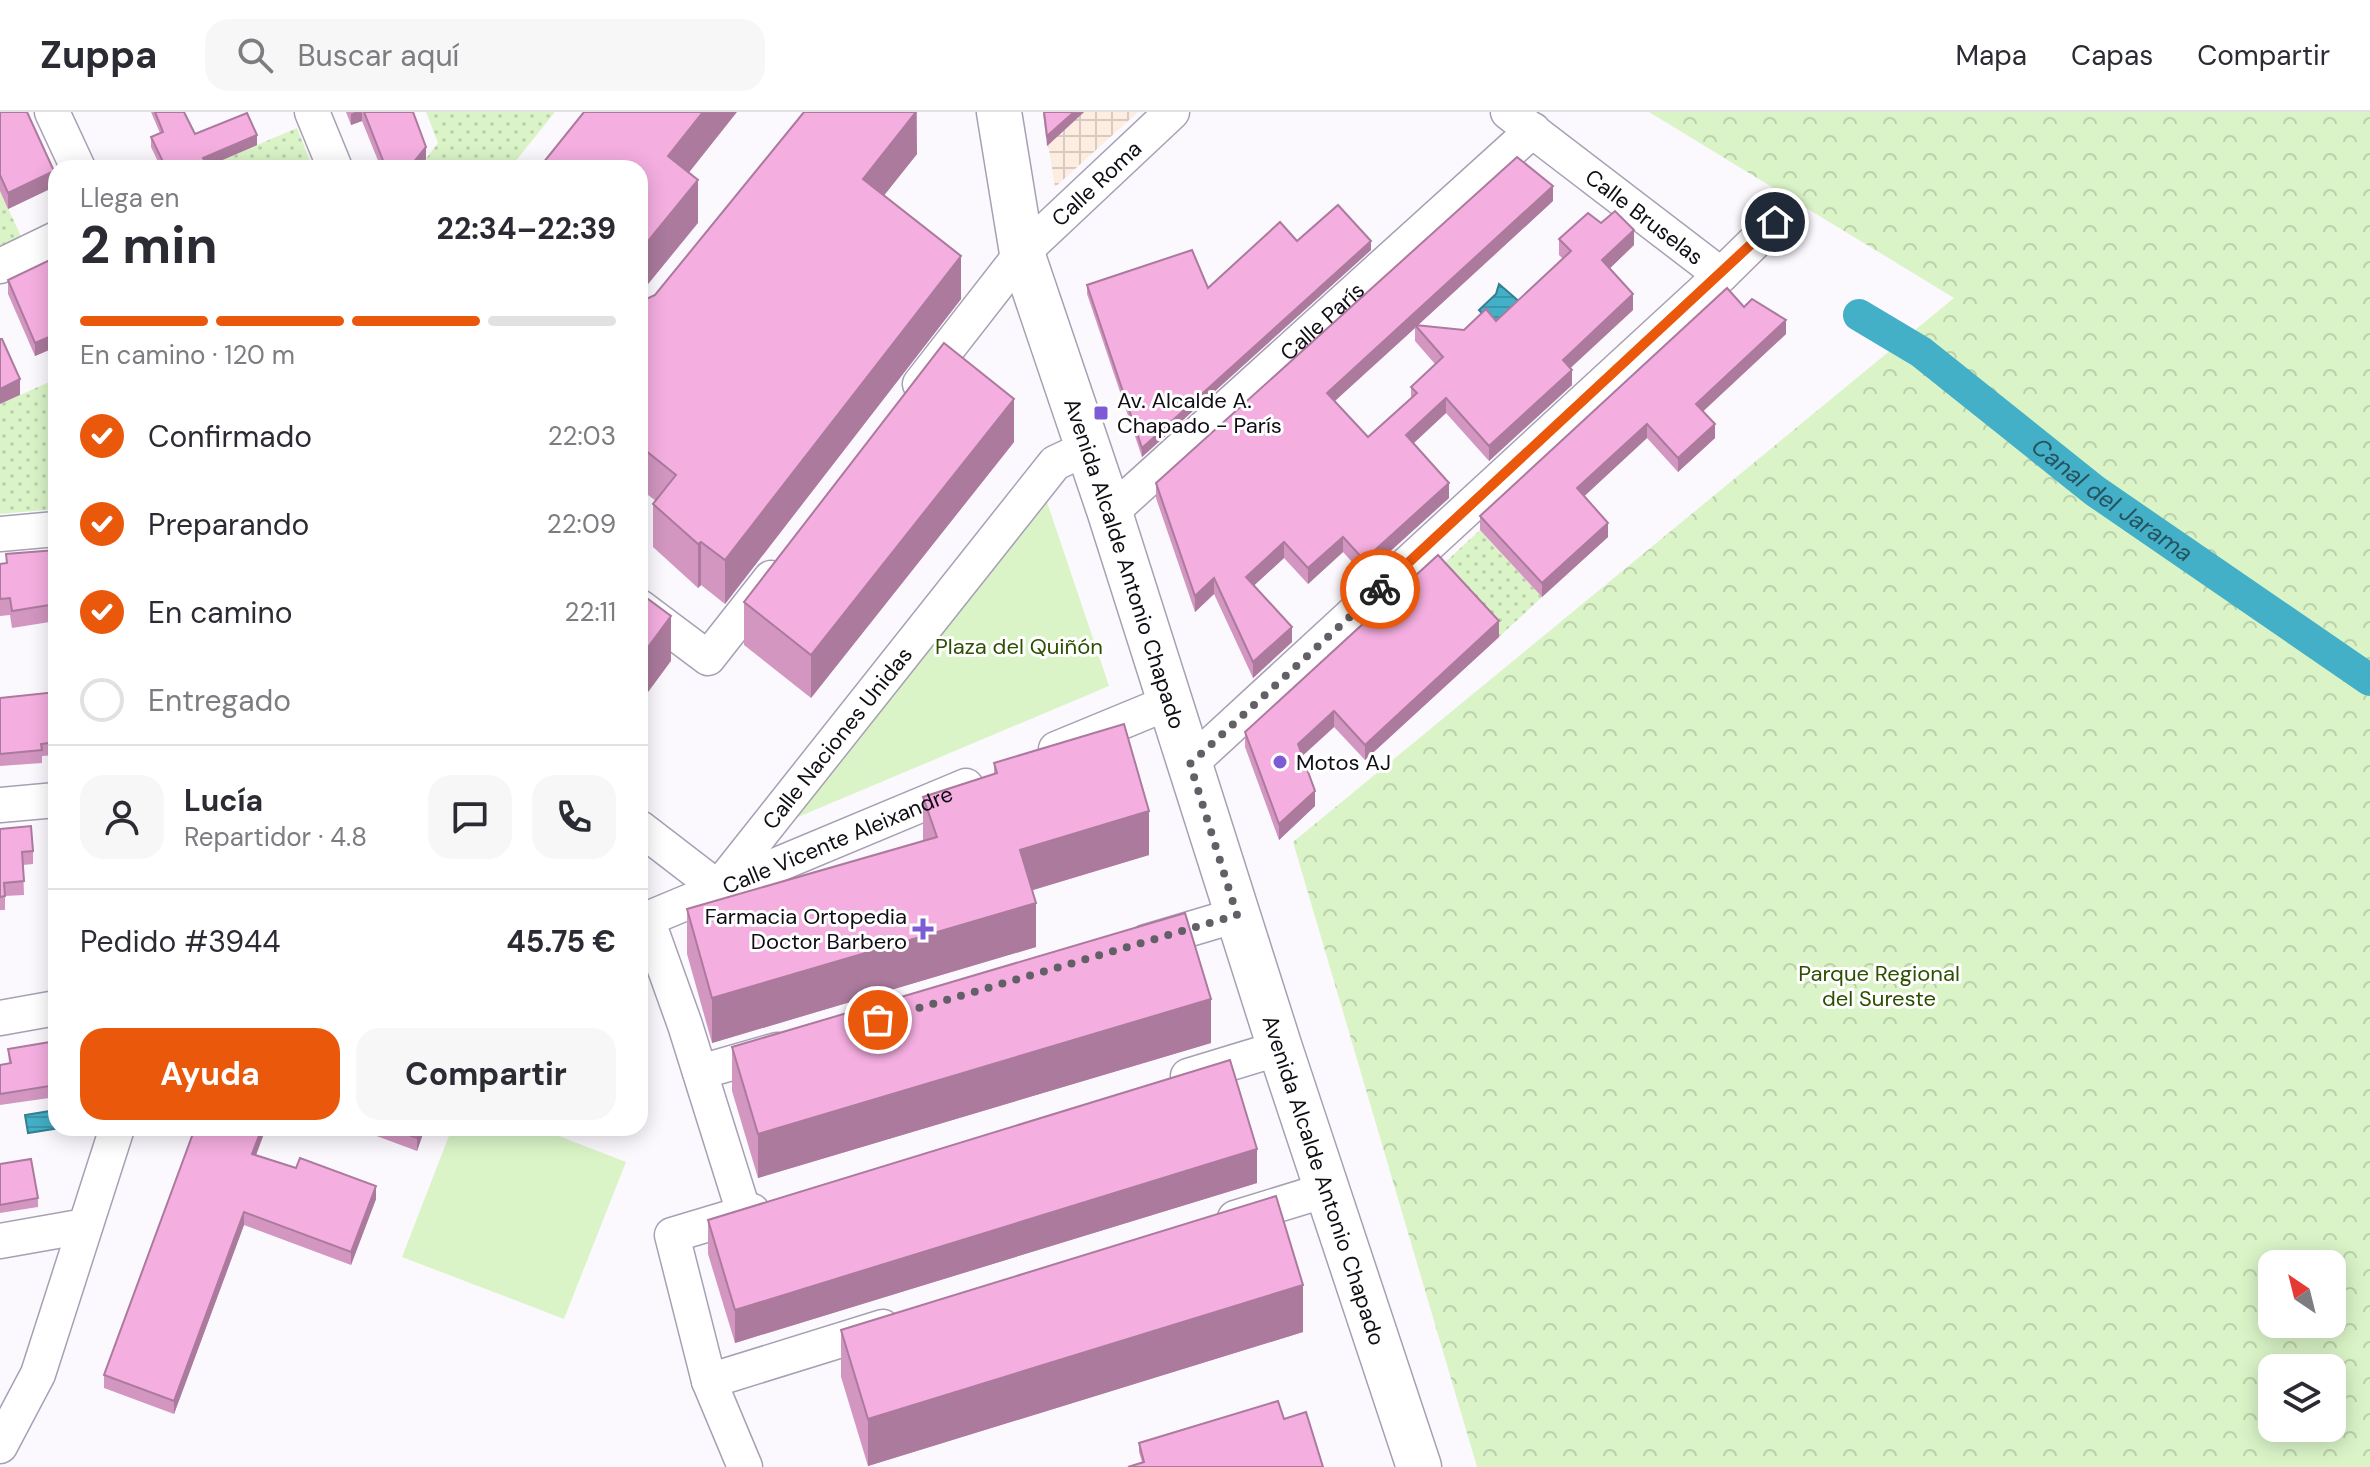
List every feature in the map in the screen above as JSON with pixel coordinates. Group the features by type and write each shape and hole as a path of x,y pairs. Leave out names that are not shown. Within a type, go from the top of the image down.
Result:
{"main road":[{"name":"Avenida Alcalde Antonio Chapado","path":"999,112 1022,253 1110,513 1280,1048 1419,1467"}],"street":[{"path":"52,112 74,160"},
{"path":"312,112 332,160"},
{"name":"Calle Roma","path":"903,406 1022,253 1172,112"},
{"name":"Calle Bruselas","path":"1520,121 1721,275 1775,222"},
{"name":"Calle París","path":"1110,513 1520,121"},
{"path":"0,266 48,243"},
{"path":"1190,764 1721,275"},
{"name":"Calle Naciones Unidas","path":"718,888 1055,463 1087,448"},
{"path":"0,534 48,530"},
{"path":"648,613 708,658 786,558"},
{"name":"Calle Vicente Aleixandre","path":"648,918 1170,702"},
{"path":"0,805 48,801"},
{"path":"648,834 718,888"},
{"path":"1116,951 1237,915"},
{"path":"648,931 700,1072 744,1213"},
{"path":"0,1018 48,1009"},
{"path":"700,1072 804,1042"},
{"path":"1161,1085 1280,1048"},
{"path":"0,1446 38,1374 114,1136"},
{"path":"1206,1227 1326,1190"},
{"path":"745,1467 709,1381 672,1235 788,1200"},
{"path":"0,1241 85,1226"},
{"path":"709,1381 920,1316"}],"shaded area":[{"path":"1043,112 1138,112 1055,187"}],"green space":[{"path":"426,112 555,112 516,160 425,160 438,143"},
{"name":"Parque Regional del Sureste","path":"1649,112 2370,112 2370,1467 1477,1467 1293,842 1954,298"},
{"path":"297,128 310,160 221,160"},
{"path":"0,191 25,245 0,256"},
{"path":"48,383 48,510 0,514 0,404"},
{"name":"Plaza del Quiñón","path":"1046,499 1109,686 791,820"},
{"path":"1480,530 1542,597 1499,637 1437,570"},
{"path":"449,1136 559,1136 626,1162 564,1319 402,1257"}],"water":[{"path":"1499,284 1522,304 1495,328 1479,310 1496,294"},
{"path":"48,1111 48,1130 28,1133 25,1115"}],"building":[{"path":"0,112 27,112 49,160 48,174 8,193 0,175"},
{"path":"155,112 184,112 195,134 247,113 257,135 204,160 162,160 151,137 163,132"},
{"path":"364,112 413,112 426,147 415,160 383,160"},
{"path":"584,112 703,112 668,156 698,180 648,241 648,160 545,160"},
{"path":"804,112 916,112 863,179 961,256 725,560 701,542 698,544 653,504 676,475 648,452 648,298 655,295"},
{"path":"1044,112 1074,112 1047,136"},
{"path":"1517,157 1553,186 1327,393 1368,437 1417,393 1411,387 1443,357 1415,325 1464,330 1486,309 1496,321 1571,251 1559,239 1588,213 1601,223 1615,211 1634,230 1602,260 1633,294 1563,360 1572,370 1489,446 1446,398 1406,435 1449,483 1364,560 1343,537 1308,568 1284,542 1246,577 1292,627 1253,662 1214,578 1195,596 1156,483"},
{"path":"1338,205 1371,241 1142,448 1087,285 1192,250 1208,288 1280,222 1297,241"},
{"path":"48,261 48,337 35,343 8,280"},
{"path":"1727,288 1744,307 1752,299 1786,320 1696,404 1715,424 1678,458 1647,424 1577,488 1608,523 1542,583 1480,516"},
{"path":"0,339 20,379 0,389"},
{"path":"944,343 1014,399 811,655 744,602"},
{"path":"48,551 48,605 12,611 10,598 0,599 0,564 7,563 6,554"},
{"path":"1438,555 1499,621 1365,745 1334,711 1298,744 1315,791 1279,824 1245,732"},
{"path":"648,599 671,616 648,647"},
{"path":"48,693 48,743 41,744 42,750 0,754 0,698"},
{"path":"1124,724 1149,811 1020,850 1036,903 712,998 687,909 937,837 923,797 997,773 994,763"},
{"path":"31,826 33,851 22,852 24,881 4,883 5,896 0,897 0,829"},
{"path":"1185,913 1211,999 758,1134 732,1047"},
{"path":"48,1042 48,1086 0,1094 0,1065 11,1063 8,1049"},
{"path":"1230,1060 1257,1149 735,1310 708,1220"},
{"path":"192,1136 259,1136 252,1154 296,1168 300,1158 376,1186 351,1252 244,1212 174,1401 104,1375"},
{"path":"31,1159 38,1198 0,1205 0,1164"},
{"path":"1276,1196 1303,1285 868,1419 841,1330"},
{"path":"1278,1401 1284,1419 1306,1412 1323,1467 1128,1467 1144,1462 1139,1443"}],"waterway":[{"name":"Canal del Jarama","path":"1859,315 1921,352 2095,491 2370,680"}],"way so far":[{"path":"878,1020 1237,915 1190,764 1380,589"}],"place":[{"name":"Av. Alcalde A. Chapado - París","path":"1101,413"},
{"name":"Motos AJ","path":"1280,762"},
{"name":"Farmacia Ortopedia Doctor Barbero","path":"923,929"}],"route":[{"path":"1380,589 1775,222"}]}
